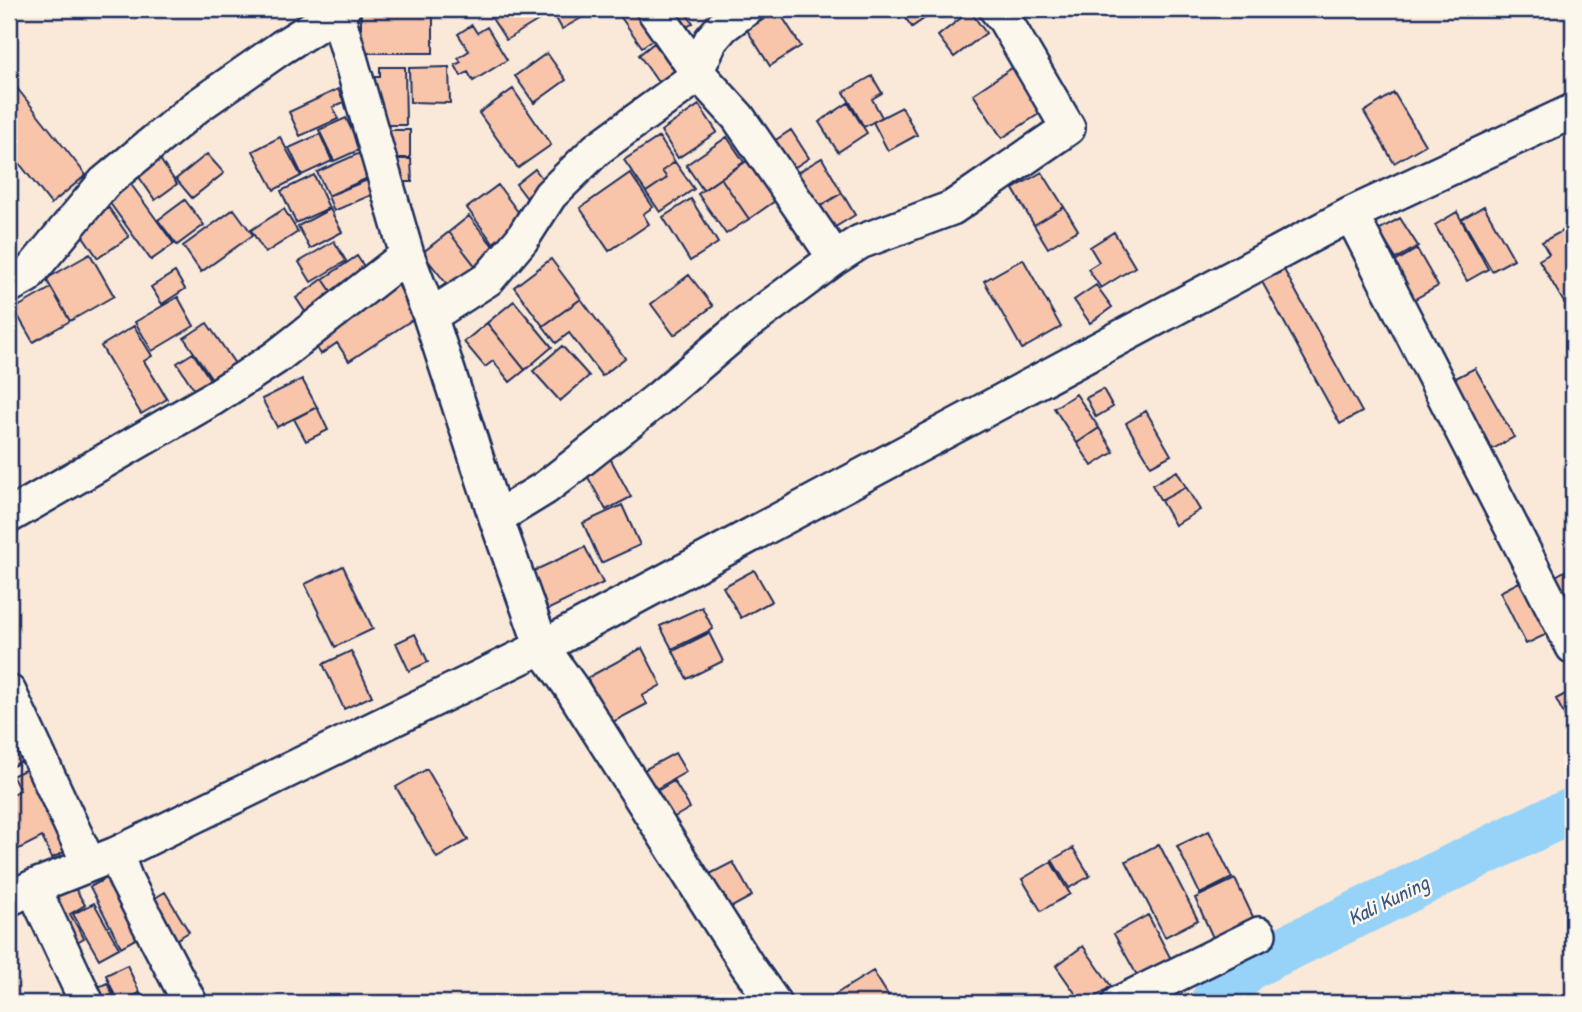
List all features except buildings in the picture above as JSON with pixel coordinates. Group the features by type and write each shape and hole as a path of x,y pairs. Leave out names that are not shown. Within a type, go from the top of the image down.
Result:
{"street":[{"path":"653,9 697,72 738,117 835,258"},
{"path":"430,316 488,279 522,239 550,195 597,149 693,79 712,40 723,26 746,9"},
{"path":"496,517 545,488 659,398 741,328 835,258 860,242 952,208 1068,128 996,9"},
{"path":"9,286 27,276 104,183 196,107 339,10 407,255 542,647 570,686 747,965 774,1003"},
{"path":"87,1003 21,893 102,859 542,647 1351,214 1573,112"},
{"path":"1351,214 1573,647"},
{"path":"9,516 222,392 275,358 407,255"},
{"path":"9,692 102,859 126,880 190,1003"},
{"path":"1119,1003 1259,934"}],"waterway":[{"name":"Kali Kuning","path":"1213,1003 1248,967 1573,811"}]}
